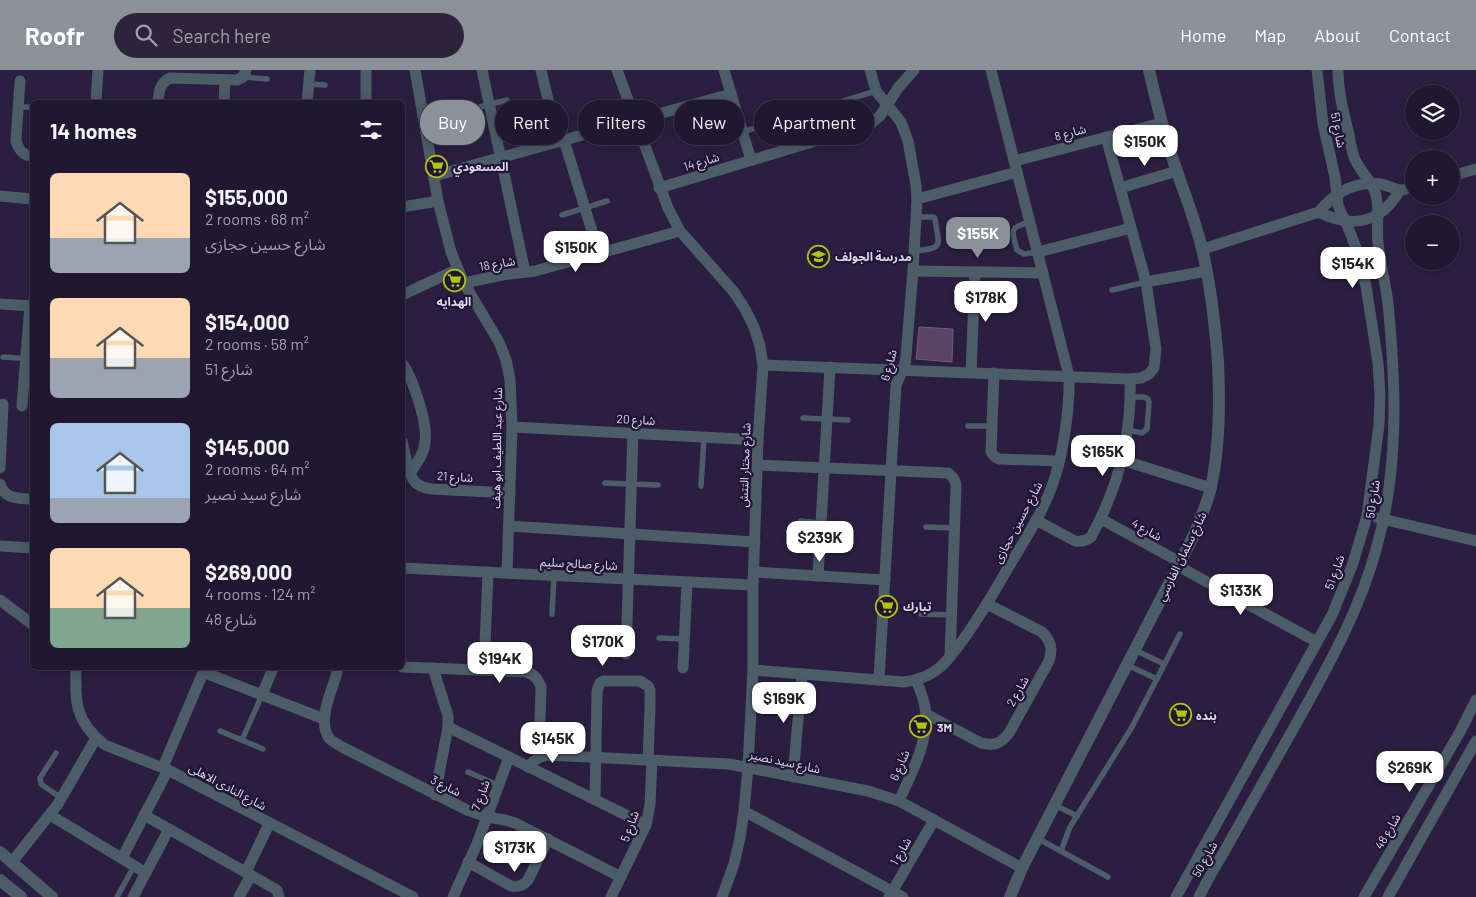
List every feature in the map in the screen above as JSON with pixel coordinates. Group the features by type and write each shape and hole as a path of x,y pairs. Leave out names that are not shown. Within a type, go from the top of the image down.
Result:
{"street":[{"path":"96,100 98,70"},
{"path":"307,100 310,70"},
{"path":"366,70 366,100"},
{"name":"شارع عبد اللطيف ابو هيف","path":"415,70 438,201 451,252 464,283 499,342 506,360 510,379 512,427 507,573"},
{"path":"482,70 525,272"},
{"path":"541,70 549,100"},
{"name":"شارع مختار التتش","path":"617,70 628,100"},
{"path":"724,70 733,100"},
{"name":"شارع 6","path":"870,70 876,91 901,122 908,141 917,199 906,356 896,385 880,680"},
{"name":"شارع 14","path":"659,188 869,125 880,116 898,88 914,70"},
{"name":"شارع حسين حجازى","path":"753,670 904,682 929,675 941,667 950,657 988,604 1047,499 1059,461 1068,401 1069,376 992,70"},
{"name":"شارع سلمان الفارسي","path":"1010,897 1037,838 1179,564 1203,513 1211,488 1216,458 1219,401 1216,338 1207,271 1196,226 1162,123 1149,70"},
{"name":"شارع 51","path":"1176,897 1318,642 1343,591 1367,516 1379,425 1378,363 1366,286 1356,248 1341,213 1337,194 1323,124 1317,70"},
{"name":"شارع 50","path":"1199,897 1336,651 1369,573 1384,520 1394,422 1394,363 1388,301 1377,240 1379,214 1376,193 1354,158 1344,117 1338,70"},
{"path":"158,100 161,86 164,81 170,78 236,80 245,74"},
{"path":"224,100 225,80"},
{"path":"20,81 16,141 22,153 30,155"},
{"path":"664,112 731,94"},
{"name":"شارع 8","path":"917,199 1106,137 1162,123"},
{"path":"763,365 1130,379 1141,378 1149,374 1154,368 1156,349 1146,282 1106,137"},
{"path":"744,138 751,160"},
{"path":"434,176 547,145"},
{"path":"562,145 585,208 598,254"},
{"name":"شارع مختار التتش","path":"644,145 659,188 680,231 734,292 745,308 754,327 763,365 758,440 753,586 753,670 748,767 744,811 734,864 722,897"},
{"path":"1460,173 1476,169"},
{"path":"1120,188 1177,171"},
{"path":"1202,249 1319,212 1327,202 1348,188 1371,183 1391,186 1400,190 1405,189"},
{"path":"1319,212 1332,219 1358,222 1379,214 1391,204 1400,190"},
{"path":"0,196 30,199"},
{"path":"405,206 438,201"},
{"path":"1038,252 1132,228"},
{"name":"شارع 18","path":"464,283 525,272 680,231"},
{"path":"405,294 458,269"},
{"path":"913,271 1043,273"},
{"path":"1146,282 1207,271"},
{"path":"971,373 975,272"},
{"path":"0,304 30,306"},
{"path":"0,468 1,404 27,406 30,332"},
{"path":"405,368 412,380 426,432 423,452 410,473"},
{"path":"818,576 830,368"},
{"path":"994,373 992,426 992,452 994,456 999,459 1059,461"},
{"path":"1036,520 1075,541 1081,542 1091,537 1109,500 1122,460 1128,430 1131,398 1130,379"},
{"name":"شارع 20","path":"512,427 758,440"},
{"path":"626,654 632,433"},
{"path":"405,453 410,473"},
{"path":"1122,460 1211,488"},
{"path":"758,465 948,473 952,476 956,486 950,657"},
{"name":"شارع 21","path":"410,473 417,484 431,489 510,493"},
{"path":"0,484 7,495 15,498 30,499"},
{"path":"1367,516 1476,541"},
{"name":"شارع 4","path":"1101,519 1318,642"},
{"path":"509,526 755,542"},
{"path":"0,546 30,548"},
{"name":"شارع صالح سليم","path":"405,568 753,586"},
{"path":"484,670 488,572"},
{"path":"754,572 884,580"},
{"path":"683,668 687,583"},
{"path":"0,600 30,622"},
{"name":"شارع 2","path":"926,714 981,743 989,745 997,744 1004,740 1014,725 1049,661 1052,645 1042,632 988,604"},
{"path":"405,667 528,672 534,675 541,687 540,756 528,767"},
{"path":"433,668 448,716 448,727 435,795"},
{"name":"شارع النادى الاهلى","path":"76,670 75,690 78,708 87,727 105,745 165,768 412,897"},
{"path":"122,858 165,768 204,670 324,719 337,670"},
{"path":"262,695 272,670"},
{"path":"793,778 802,674"},
{"name":"شارع 6","path":"899,801 920,752 925,734 926,714 923,697 916,680"},
{"name":"شارع 5","path":"596,757 598,687 603,681 640,681 644,683 650,690 649,810 646,825 611,897"},
{"name":"شارع 48","path":"1364,897 1457,739 1476,700"},
{"name":"شارع 3","path":"324,719 330,739 342,747 466,810 487,818 515,823 622,877"},
{"path":"448,727 646,825"},
{"path":"12,862 50,815 96,738"},
{"path":"1388,897 1476,741"},
{"name":"شارع سيد نصير","path":"540,756 729,764 793,778 868,791 899,801 1022,868"},
{"path":"595,800 596,757"},
{"name":"شارع 7","path":"453,897 487,818 509,758"},
{"path":"744,811 891,894 903,897"},
{"path":"50,815 146,873"},
{"path":"144,815 277,890 279,897"},
{"name":"شارع 1","path":"891,894 934,820"},
{"path":"239,897 269,824"},
{"path":"133,897 169,829"},
{"path":"468,862 511,886 517,887 524,885 528,880 548,840"},
{"path":"0,852 52,897"},
{"path":"0,880 21,897"}],"lane":[{"path":"245,74 267,79"},
{"path":"308,84 325,85"},
{"path":"744,131 876,91"},
{"path":"485,105 495,103"},
{"path":"19,107 30,107"},
{"path":"562,215 607,202"},
{"path":"914,251 934,249 938,246 935,218 916,217"},
{"path":"1030,222 1016,226 1013,229 1017,250 1024,254 1038,252"},
{"path":"1112,290 1146,282"},
{"path":"3,357 29,359"},
{"path":"1128,430 1142,433 1147,429 1148,399 1144,397 1131,398"},
{"path":"803,418 848,420"},
{"path":"968,426 992,426"},
{"path":"701,486 704,437"},
{"path":"605,483 658,485"},
{"path":"800,521 843,525"},
{"path":"926,527 955,528"},
{"path":"552,614 554,576"},
{"path":"921,614 951,615"},
{"path":"1061,851 1076,816 1132,727 1180,634"},
{"path":"659,638 684,639"},
{"path":"1135,650 1164,664"},
{"path":"1127,665 1157,679"},
{"path":"242,740 262,695"},
{"path":"220,731 264,749"},
{"path":"56,753 40,781 41,784 61,798"},
{"path":"468,772 498,785"},
{"path":"1055,805 1076,816"},
{"path":"1037,838 1108,878"},
{"path":"117,897 134,866"}],"building":[{"path":"919,327 953,329 952,362 916,359"}],"place":[{"name":"المسعودي","path":"437,166"},
{"name":"مدرسة الجولف","path":"819,256"},
{"name":"الهدايه","path":"454,280"},
{"name":"تبارك","path":"887,606"},
{"name":"بنده","path":"1180,715"},
{"name":"3M","path":"921,727"}]}
